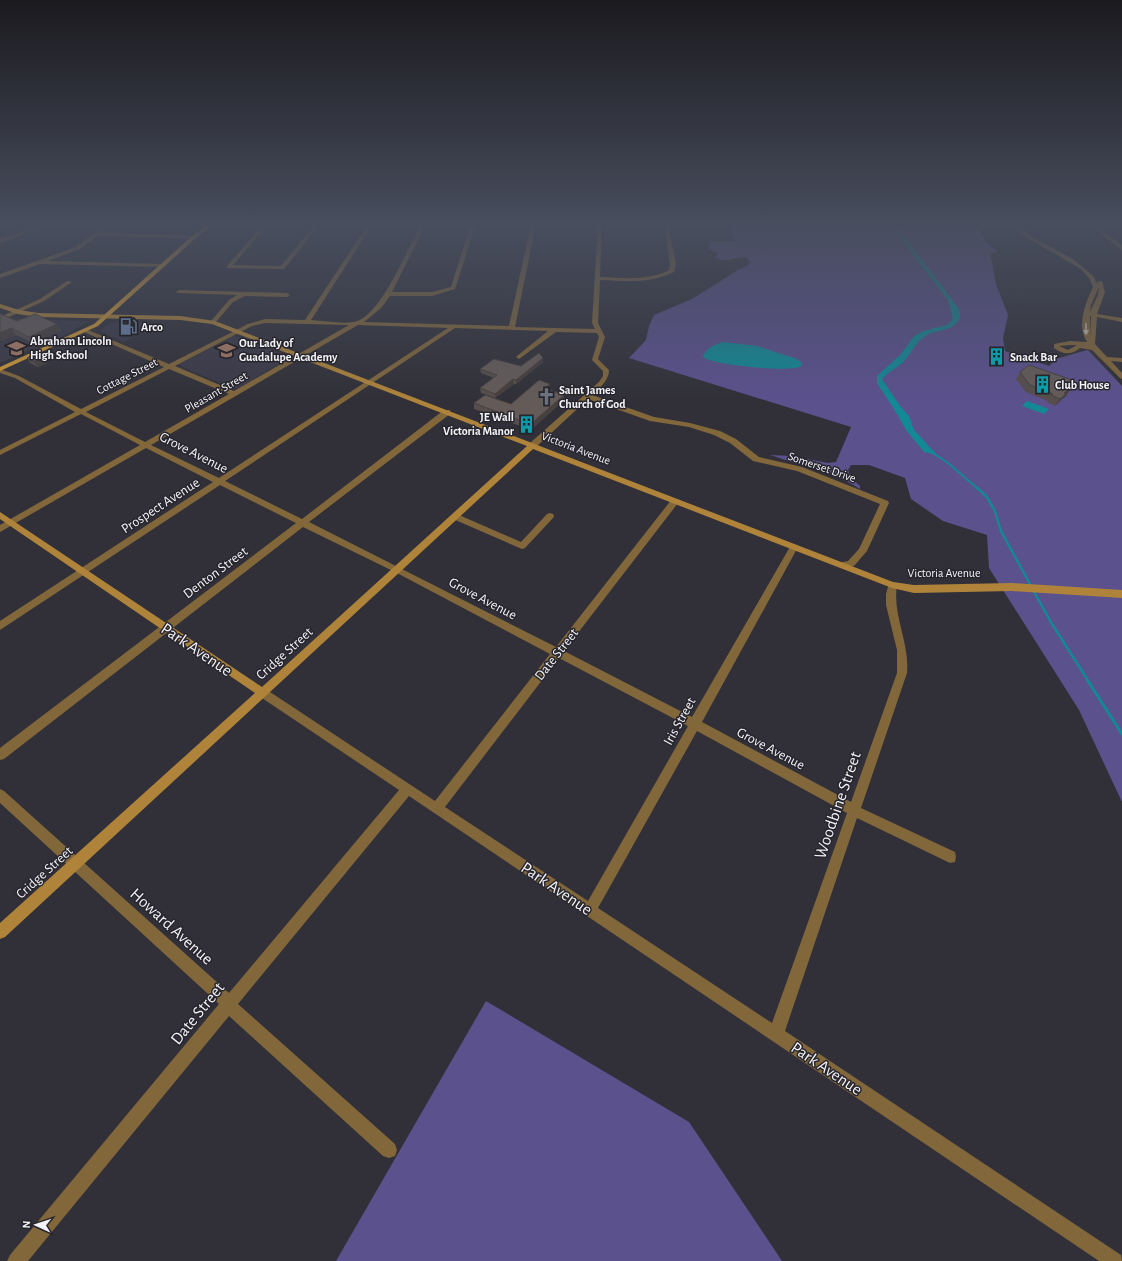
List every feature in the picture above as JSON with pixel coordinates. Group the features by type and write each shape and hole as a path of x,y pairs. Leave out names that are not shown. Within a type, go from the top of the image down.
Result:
{"main road":[{"path":"0,370 86,331 107,317 144,283"}],"street":[{"path":"0,319 42,300 68,283"},
{"path":"307,322 333,283"},
{"name":"Pleasant Street","path":"0,529 300,355 357,324 379,307 394,283"},
{"path":"388,294 432,294 453,288 455,283"},
{"path":"512,328 522,283"},
{"path":"597,283 595,323 600,331"},
{"path":"1094,283 1096,289 1088,306 1086,336 1093,346 1122,377"},
{"path":"1093,346 1096,306 1101,298 1102,288 1099,283"},
{"path":"179,292 287,294"},
{"path":"213,322 231,301 245,294"},
{"name":"Victoria Avenue","path":"0,306 18,312 38,315 185,318 213,322 892,585 921,589 1006,586 1122,594"},
{"path":"1087,314 1122,320"},
{"name":"Cottage Street","path":"0,453 250,325 265,322 307,322 600,331"},
{"name":"Prospect Avenue","path":"0,626 372,383 455,326"},
{"path":"519,357 556,329"},
{"path":"86,331 234,394"},
{"name":"Cridge Street","path":"0,932 601,383 606,374 603,367 595,360 602,337 600,331"},
{"path":"1072,342 1093,346 1080,346 1074,351 1070,352 1062,351 1056,347 1056,345 1072,342"},
{"path":"1105,359 1122,360"},
{"name":"Grove Avenue","path":"0,370 17,377 219,482 398,570 556,654 695,724 853,810 950,857"},
{"name":"Somerset Drive","path":"587,396 653,419 690,425 721,435 741,446 756,459 799,469 885,503 864,551 856,560 849,564 841,565"},
{"name":"Denton Street","path":"0,754 447,412"},
{"name":"Date Street","path":"437,808 676,501"},
{"name":"Park Avenue","path":"0,515 165,628 1115,1261"},
{"path":"456,517 522,546 550,516"},
{"name":"Iris Street","path":"590,910 794,547"},
{"name":"Woodbine Street","path":"776,1034 904,667 904,656 890,597 892,585"},
{"name":"Date Street","path":"16,1261 407,789"},
{"name":"Howard Avenue","path":"0,795 229,1003 235,1012 389,1150"}],"shaded area":[{"path":"718,283 996,283 1008,315 1003,338 1005,351 1049,366 1056,359 1087,350 1122,386 1122,802 1079,710 989,568 987,535 943,521 911,499 905,478 869,465 851,465 848,470 851,478 860,486 860,489 828,473 770,455 791,456 828,463 836,462 851,427 629,358 646,340 649,326 654,315 692,299"},
{"name":"Abraham Lincoln High School","path":"9,319 87,322 69,333 0,363 0,322"},
{"path":"117,322 154,322 144,331 124,342 100,331 109,324"},
{"path":"234,336 291,357 235,390 178,365"},
{"path":"486,1001 689,1122 782,1261 336,1261"}],"water":[{"path":"935,283 939,283 959,309 960,319 951,327 931,333 923,338 915,345 900,365 882,379 900,406 909,416 914,430 938,456 925,453 906,430 877,383 877,376 901,354 914,336 923,331 947,325 953,319 948,300"},
{"path":"723,342 757,346 797,359 802,363 801,366 795,368 783,369 721,363 703,357 711,347"},
{"path":"1027,401 1049,409 1044,414 1022,406"}],"building":[{"path":"0,314 17,321 35,314 57,324 29,337 11,328 0,333"},
{"path":"539,353 543,358 516,380 513,379 495,394 480,388 497,375 480,369 494,359 521,366"},
{"path":"36,354 44,358 34,362 27,358"},
{"path":"1029,365 1072,380 1063,387 1070,390 1064,393 1066,394 1060,399 1051,395 1053,394 1030,385 1020,372"},
{"path":"539,380 550,384 545,388 564,395 532,423 526,423 474,403 485,395 511,404"}],"waterway":[{"path":"930,451 948,463 977,488"},
{"path":"976,487 987,497 995,511 1001,531 1031,586"},
{"path":"1033,590 1052,624 1089,682"},
{"path":"1088,681 1122,734"}],"place":[{"name":"Arco","path":"128,327"},
{"name":"Abraham Lincoln High School","path":"17,348"},
{"name":"Our Lady of Guadalupe Academy","path":"226,350"},
{"name":"Snack Bar","path":"997,357"},
{"name":"Club House","path":"1042,385"},
{"name":"Saint James Church of God","path":"546,397"},
{"name":"JE Wall Victoria Manor","path":"527,424"}]}
